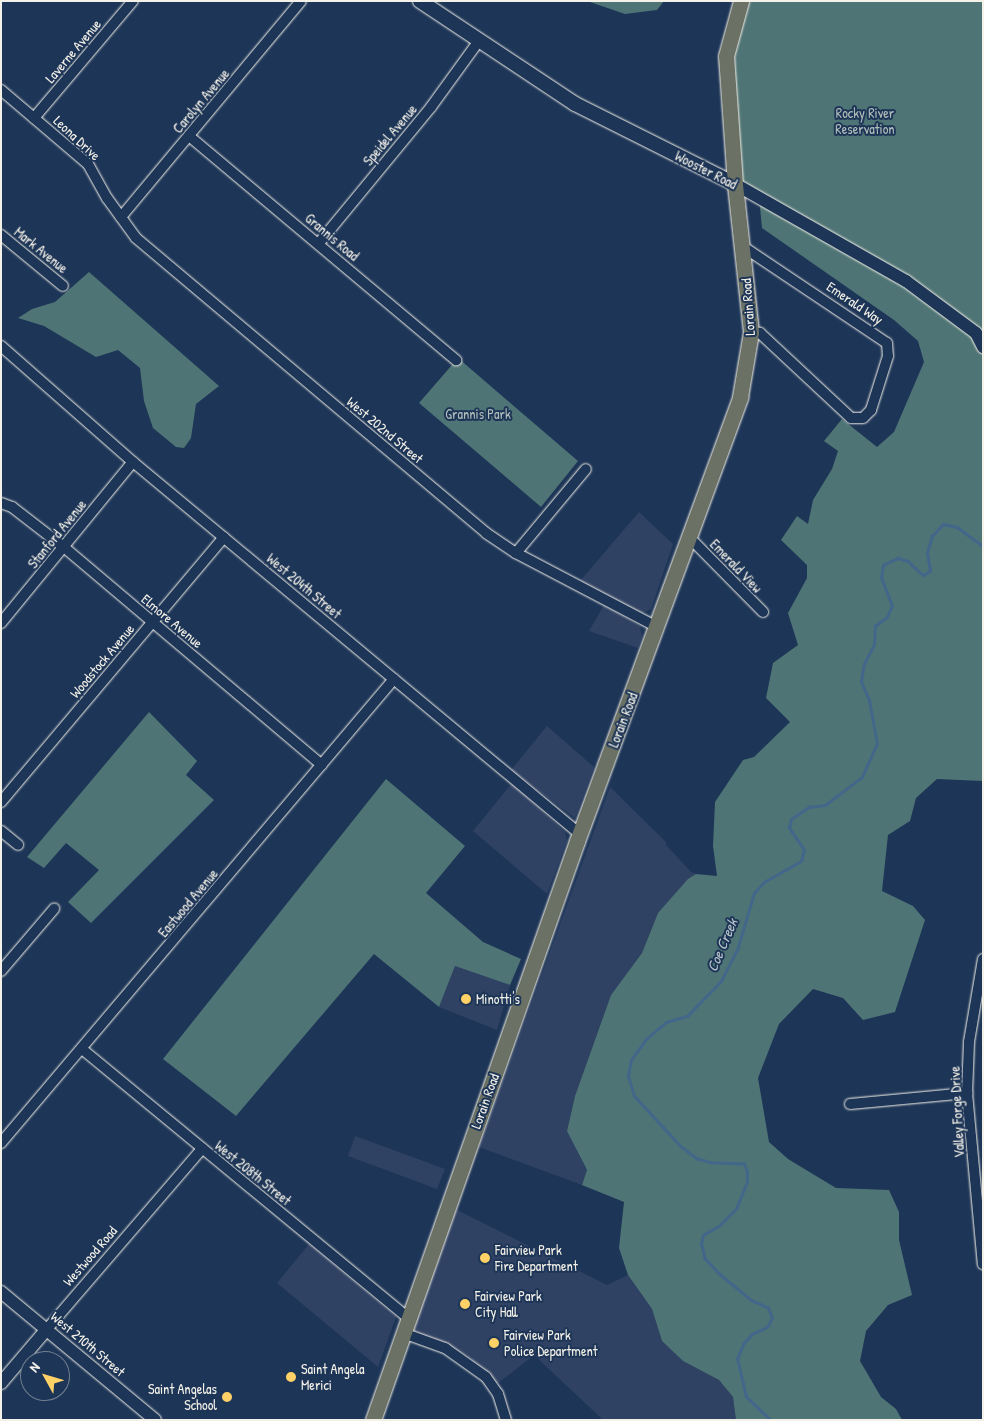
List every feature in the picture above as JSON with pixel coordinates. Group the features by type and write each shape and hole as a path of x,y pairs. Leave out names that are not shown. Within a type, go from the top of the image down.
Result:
{"main road":[{"name":"Wooster Road","path":"420,1 478,42 575,104 735,184"},
{"name":"Lorain Road","path":"373,1420 580,834 690,538 740,397 751,332 735,184 726,56 741,1"}],"street":[{"name":"Laverne Avenue","path":"34,118 133,1"},
{"name":"Carolyn Avenue","path":"121,217 301,1"},
{"name":"Speidel Avenue","path":"319,243 432,107 478,42"},
{"name":"Leona Drive","path":"1,90 88,164 121,217"},
{"name":"Grannis Road","path":"189,136 319,243 456,360"},
{"name":"Wooster Road","path":"735,184 906,281 976,333 983,347"},
{"name":"West 202nd Street","path":"121,217 136,238 486,533 516,553 657,627"},
{"name":"Mark Avenue","path":"1,235 63,286"},
{"name":"Emerald Way","path":"742,246 887,343 888,356 871,410 863,418 851,418 760,333 751,332"},
{"name":"West 204th Street","path":"1,346 133,462 580,834"},
{"name":"Stanford Avenue","path":"1,623 65,548 133,462"},
{"path":"516,553 586,469"},
{"name":"Elmore Avenue","path":"1,502 12,507 65,548 322,765"},
{"name":"Woodstock Avenue","path":"1,802 224,537"},
{"name":"Emerald View","path":"690,538 763,612"},
{"name":"Eastwood Avenue","path":"1,1143 394,679"},
{"path":"1,831 18,845"},
{"path":"1,971 54,909"},
{"name":"Valley Forge Drive","path":"983,959 968,1042 967,1093 983,1264"},
{"name":"West 208th Street","path":"82,1049 408,1318"},
{"path":"850,1104 967,1093"},
{"name":"Westwood Road","path":"1,1383 202,1149"},
{"name":"West 210th Street","path":"1,1292 154,1420"},
{"path":"404,1333 445,1348 486,1377 498,1394 506,1420"}],"shaded area":[{"path":"639,512 673,544 651,609 641,614 580,581"},
{"path":"604,605 640,626 642,637 638,648 589,631"},
{"path":"547,726 594,767 575,818 511,770"},
{"path":"512,783 565,832 567,841 547,894 473,831"},
{"path":"610,787 666,842 666,845 691,872 696,874 658,913 642,953 611,995 575,1096 567,1130 587,1171 582,1185 479,1147"},
{"path":"455,966 510,985 497,1030 439,1007"},
{"path":"355,1136 445,1169 437,1189 348,1156"},
{"path":"451,1207 607,1285 628,1275 652,1309 662,1341 683,1361 719,1380 733,1397 736,1420 603,1420 534,1355 497,1384 468,1356 446,1343 408,1329"},
{"path":"309,1244 396,1317 378,1367 277,1283"}],"green space":[{"path":"587,1 664,1 657,10 625,14"},
{"name":"Rocky River Reservation","path":"750,1 983,1 983,781 937,779 916,798 910,821 888,835 882,891 913,906 925,920 895,1012 863,1020 843,998 813,989 779,1024 758,1078 769,1142 788,1159 836,1188 889,1190 899,1212 899,1240 912,1295 888,1305 866,1331 860,1361 881,1397 896,1409 902,1420 736,1420 733,1397 719,1380 683,1361 662,1341 652,1309 628,1275 619,1248 624,1202 582,1185 587,1170 567,1131 575,1096 611,995 642,953 658,913 688,879 696,874 717,876 713,846 715,802 743,760 754,757 790,722 766,698 773,663 798,645 788,613 807,578 807,565 781,540 797,516 808,524 813,500 832,469 838,451 824,441 842,419 877,447 894,432 924,362 918,341 894,320 762,228 759,197 736,184 734,27"},
{"path":"89,272 219,386 196,404 191,438 184,448 176,447 153,428 144,401 140,368 118,350 96,357 44,326 18,318 32,309 55,302"},
{"name":"Grannis Park","path":"458,358 578,461 541,507 419,403"},
{"path":"149,712 197,761 186,775 214,800 91,923 68,902 99,870 66,843 44,868 27,857"},
{"path":"386,779 465,846 426,893 483,942 521,959 510,985 455,966 439,1007 374,954 236,1116 163,1059"}],"waterway":[{"name":"Coe Creek","path":"770,1420 746,1397 737,1359 743,1344 752,1334 767,1327 772,1318 768,1308 752,1301 719,1274 705,1259 701,1244 703,1235 720,1225 736,1209 747,1182 747,1172 744,1164 712,1163 697,1159 680,1146 634,1096 628,1076 631,1060 646,1039 666,1022 687,1016 721,981 738,947 754,893 764,882 801,861 804,850 789,828 791,819 809,807 825,805 862,777 877,744 869,700 861,682 864,664 874,644 875,626 887,617 892,606 881,578 883,565 898,558 908,561 923,575 930,571 927,553 932,536 943,524 957,527 983,546"}],"place":[{"name":"Minotti's","path":"466,999"},
{"name":"Fairview Park Fire Department","path":"485,1258"},
{"name":"Fairview Park City Hall","path":"465,1304"},
{"name":"Fairview Park Police Department","path":"494,1343"},
{"name":"Saint Angela Merici","path":"291,1377"},
{"name":"Saint Angelas School","path":"227,1397"}]}
